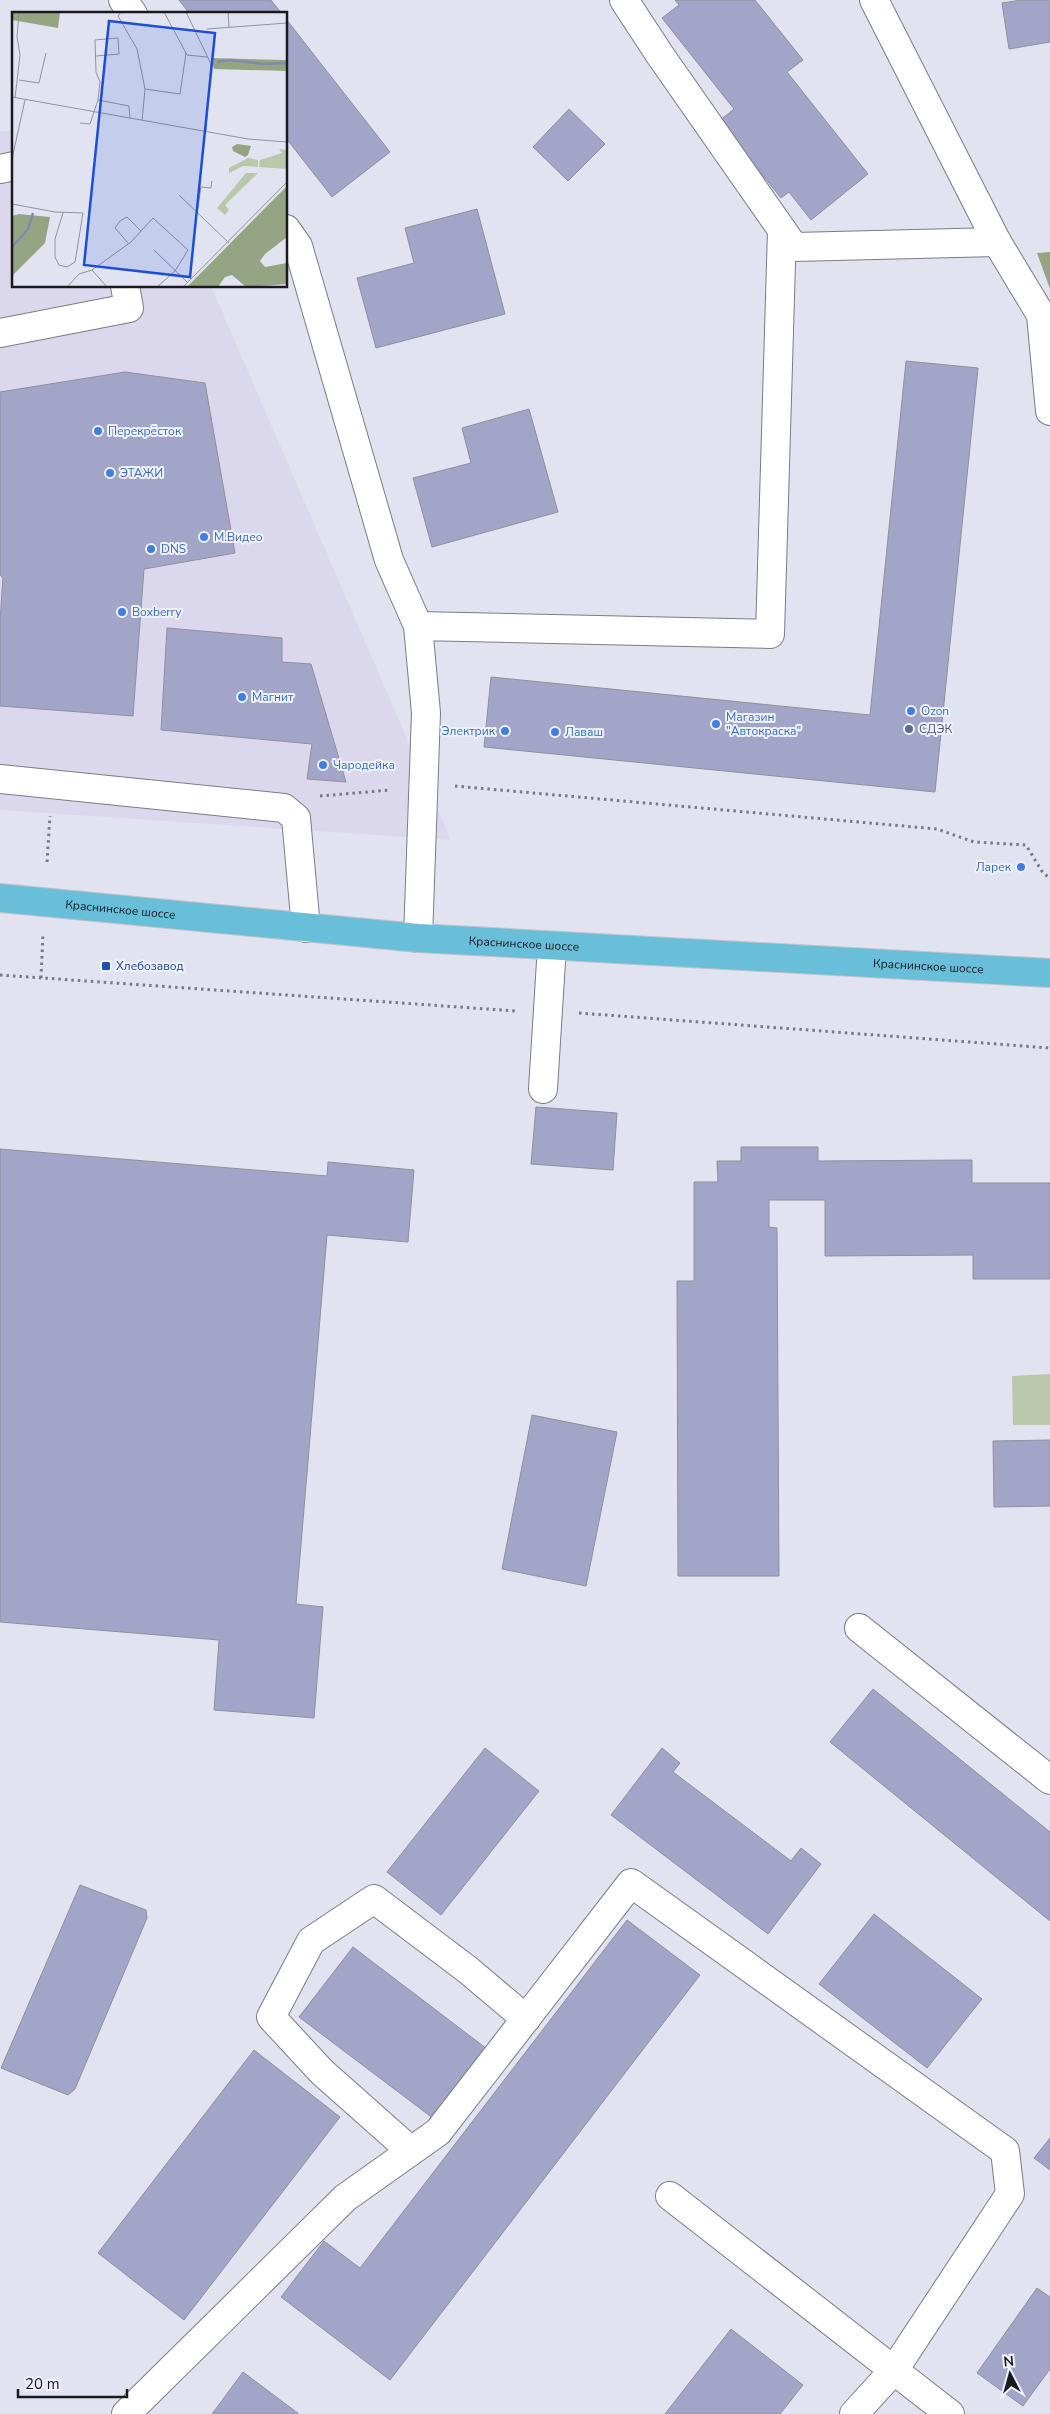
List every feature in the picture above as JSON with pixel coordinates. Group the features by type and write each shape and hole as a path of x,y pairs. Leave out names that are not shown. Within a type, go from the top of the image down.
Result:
{"main road":[{"name":"Краснинское шоссе","path":"0,898 418,938 1050,974"}],"street":[{"path":"123,0 132,12"},
{"path":"624,0 665,63 794,248 997,242"},
{"path":"876,4 997,242 1041,315 1050,411"},
{"path":"418,626 770,634 782,230"},
{"path":"288,232 298,246 389,560 418,626 426,713 418,938"},
{"path":"0,333 129,308 125,288"},
{"path":"0,779 284,808 296,818 306,928"},
{"path":"544,1089 552,946"},
{"path":"859,1628 1050,1780"},
{"path":"126,2414 345,2198 438,2132 632,1883 1006,2152 1010,2194 894,2370 854,2414"},
{"path":"411,2151 322,2072 271,2017 311,1941 374,1899 468,1970 526,2019"},
{"path":"670,2196 950,2414"}],"path":[{"path":"47,862 51,784"},
{"path":"284,808 318,796 423,786 469,785 937,829 974,842 1026,845 1043,873 1050,878"},
{"path":"41,978 43,931"},
{"path":"0,975 1050,1048"}],"shaded area":[{"path":"0,131 12,131 12,288 212,288 451,840 0,810"}],"green space":[{"path":"1050,252 1050,289 1037,253"},
{"path":"1050,1374 1050,1425 1013,1425 1012,1376"}],"building":[{"path":"179,0 271,0 280,12 188,12"},
{"path":"675,0 755,0 803,60 787,72 868,174 811,220 789,192 781,198 719,121 734,109 662,18 679,5"},
{"path":"1022,0 1050,0 1050,42 1009,49 1002,3"},
{"path":"288,22 390,152 332,197 288,141"},
{"path":"569,109 605,144 568,181 533,147"},
{"path":"477,209 505,314 376,348 357,278 414,263 405,228"},
{"path":"906,361 978,368 935,792 484,747 491,677 870,715"},
{"name":"ЭТАЖИ","path":"125,372 205,383 235,553 144,569 133,716 0,706 0,620 3,578 0,575 0,392"},
{"path":"529,409 558,512 432,547 413,478 471,463 462,428"},
{"name":"Магнит","path":"167,628 282,638 282,662 311,664 346,782 307,779 312,744 161,730"},
{"path":"536,1107 617,1113 613,1170 531,1164"},
{"path":"741,1147 818,1147 818,1161 972,1160 972,1183 1050,1183 1050,1279 973,1279 973,1255 825,1256 825,1200 769,1200 769,1227 777,1228 779,1576 678,1576 677,1281 694,1281 694,1182 718,1182 717,1161 741,1161"},
{"path":"0,1149 327,1176 328,1162 414,1170 408,1242 327,1235 296,1604 323,1607 314,1718 214,1710 219,1640 0,1622"},
{"path":"532,1415 617,1432 586,1586 502,1569"},
{"path":"1050,1440 1050,1506 994,1507 993,1441"},
{"path":"873,1689 1050,1832 1050,1921 830,1742"},
{"path":"485,1748 539,1791 441,1915 387,1872"},
{"path":"662,1748 680,1763 673,1772 791,1861 801,1848 821,1864 768,1934 611,1815"},
{"path":"80,1885 146,1910 147,1918 75,2089 68,2095 1,2068"},
{"path":"874,1914 982,1999 927,2068 819,1984"},
{"path":"627,1920 700,1975 390,2380 281,2297 324,2241 360,2268"},
{"path":"353,1947 491,2052 438,2122 299,2017"},
{"path":"254,2050 340,2117 184,2320 98,2253"},
{"path":"1050,2138 1050,2170 1034,2158"},
{"path":"1037,2288 1050,2297 1050,2369 1023,2406 977,2373"},
{"path":"731,2329 803,2385 780,2414 665,2414"},
{"path":"243,2372 299,2414 212,2414"}],"place":[{"name":"Перекрёсток","path":"98,431"},
{"name":"ЭТАЖИ","path":"110,473"},
{"name":"М.Видео","path":"204,537"},
{"name":"DNS","path":"151,549"},
{"name":"Boxberry","path":"122,612"},
{"name":"Магнит","path":"242,697"},
{"name":"Ozon","path":"911,711"},
{"name":"Магазин \"Автокраска\"","path":"716,724"},
{"name":"СДЭК","path":"909,729"},
{"name":"Электрик","path":"505,731"},
{"name":"Лаваш","path":"555,732"},
{"name":"Чародейка","path":"323,765"},
{"name":"Ларек","path":"1021,867"},
{"name":"Хлебозавод","path":"106,966"}]}
